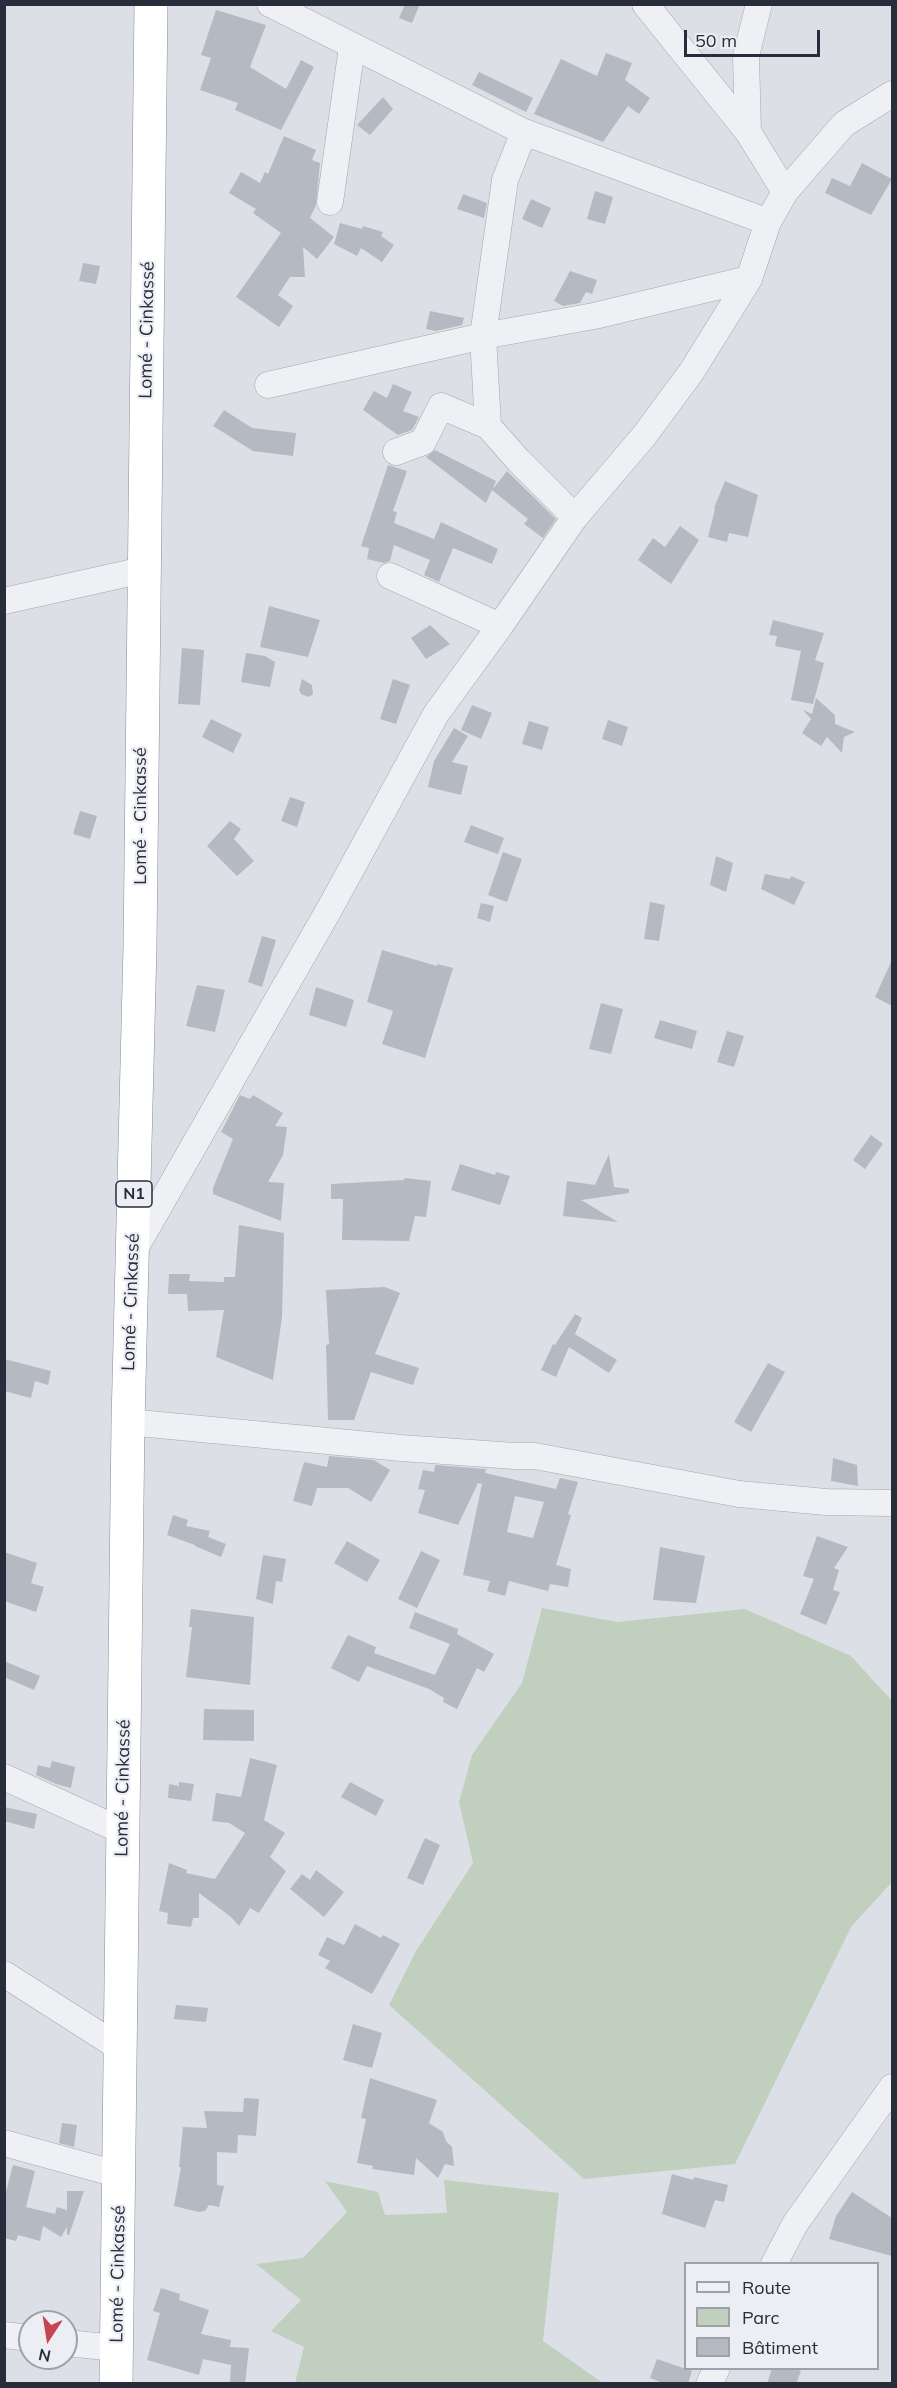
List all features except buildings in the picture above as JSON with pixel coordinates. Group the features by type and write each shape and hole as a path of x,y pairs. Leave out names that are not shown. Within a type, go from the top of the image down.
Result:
{"highway":[{"name":"Lomé - Cinkassé","path":"116,2384 128,1422 140,946 151,4"}],"street":[{"path":"270,4 524,132 768,222"},
{"path":"645,4 748,132 785,192"},
{"path":"748,132 746,57 759,4"},
{"path":"330,202 352,47"},
{"path":"133,1252 330,908 436,714 501,626 575,518 644,436 692,371 749,279 768,222 785,192 844,124 892,94"},
{"path":"488,426 483,336 505,180 524,132"},
{"path":"268,385 483,336 594,316 749,279"},
{"path":"396,452 423,442 441,406 488,426 575,518"},
{"path":"4,601 143,570"},
{"path":"390,576 501,626"},
{"path":"128,1422 401,1448 535,1456 739,1494 826,1502 892,1503"},
{"path":"4,1778 122,1831"},
{"path":"4,1974 120,2048"},
{"path":"775,2262 795,2224 892,2087"},
{"path":"4,2143 120,2175"},
{"path":"78,2344 117,2348"},
{"path":"709,2384 716,2370"}],"green space":[{"path":"542,1608 617,1622 745,1609 851,1656 892,1701 892,1882 851,1927 735,2164 584,2179 389,2005 416,1951 473,1863 459,1802 472,1755 522,1683"},
{"path":"444,2180 559,2193 543,2341 603,2383 295,2383 304,2347 271,2331 301,2300 256,2264 303,2258 347,2212 325,2181 378,2192 385,2215 447,2213"}]}
